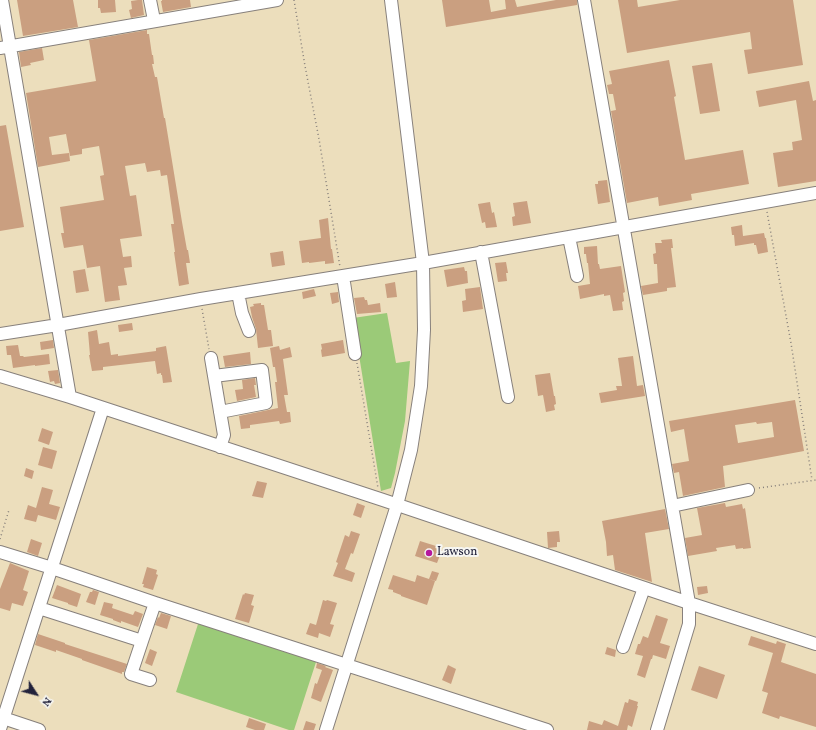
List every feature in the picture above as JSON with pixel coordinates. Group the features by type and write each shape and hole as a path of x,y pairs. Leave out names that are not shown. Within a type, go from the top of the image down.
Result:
{"street":[{"path":"2,0 5,47 58,325 70,397"},
{"path":"150,0 154,20"},
{"path":"5,47 154,20 277,0"},
{"path":"326,730 398,505 411,450 421,386 424,330 423,263 391,0"},
{"path":"584,0 689,603 689,624 657,730"},
{"path":"0,334 201,299 423,263 816,193"},
{"path":"569,237 577,276"},
{"path":"482,252 508,397"},
{"path":"342,276 355,354"},
{"path":"238,293 242,313 249,331"},
{"path":"210,358 224,435 220,447"},
{"path":"214,376 262,370 266,403 220,412"},
{"path":"0,376 104,408 816,644"},
{"path":"39,730 1,721 104,408"},
{"path":"672,506 748,490"},
{"path":"0,552 547,730"},
{"path":"623,647 644,588"},
{"path":"150,680 130,674 155,603"},
{"path":"39,608 142,640"}],"path":[{"path":"294,0 342,276"},
{"path":"765,202 791,343 812,480"},
{"path":"201,299 210,358"},
{"path":"355,354 377,482 378,499"},
{"path":"748,490 816,480"},
{"path":"0,538 9,510"}],"green space":[{"path":"387,313 396,363 410,361 405,421 395,473 391,488 381,491 353,318"},
{"path":"199,621 317,659 294,730 289,730 176,692"}],"building":[{"path":"17,0 73,0 78,27 23,36"},
{"path":"98,0 115,0 116,12 101,13 100,8 98,8"},
{"path":"142,0 144,15 131,18 129,10 132,9 131,1"},
{"path":"162,0 190,0 191,7 163,12"},
{"path":"442,0 489,0 491,12 506,9 505,0 515,0 517,7 556,0 577,0 577,5 446,27"},
{"path":"618,0 637,0 638,7 680,0 793,0 803,65 748,74 744,50 752,49 750,32 627,53"},
{"path":"147,30 153,55 154,64 152,64 155,77 157,77 165,118 188,250 190,263 186,263 189,284 179,286 171,224 174,224 167,175 161,176 160,170 147,172 145,163 125,166 130,196 136,195 142,236 120,239 123,257 131,256 132,267 124,268 127,285 118,286 120,300 105,302 100,266 87,268 83,245 64,248 61,233 64,233 60,207 104,200 100,176 104,175 99,146 82,149 82,154 70,156 66,134 49,137 52,155 69,153 70,161 38,167 26,93 96,81 89,40"},
{"path":"42,48 44,60 30,63 31,65 21,67 19,52"},
{"path":"669,60 676,96 674,97 685,160 743,150 749,184 691,194 692,200 659,206 658,197 627,203 611,111 616,110 613,94 609,94 607,85 612,84 609,71"},
{"path":"712,63 720,111 700,114 692,66"},
{"path":"809,81 813,101 816,100 816,181 778,187 773,153 793,150 792,142 802,140 796,100 759,107 756,91"},
{"path":"6,125 24,227 0,231 0,126"},
{"path":"607,180 610,202 598,204 595,184 598,184 598,181"},
{"path":"527,201 531,223 513,226 512,217 515,216 513,203"},
{"path":"490,202 497,227 486,228 485,222 482,223 478,204"},
{"path":"328,218 334,263 325,264 325,261 302,263 299,241 321,238 319,220"},
{"path":"742,225 743,236 764,233 768,252 758,254 754,243 735,246 734,235 732,235 731,227"},
{"path":"672,239 673,248 671,248 676,287 667,288 667,291 643,295 641,286 658,283 657,264 654,264 653,254 656,253 655,243 662,243 661,240"},
{"path":"597,246 598,264 600,269 621,266 625,292 623,293 624,301 622,302 623,310 613,311 610,295 604,296 604,294 580,299 578,286 590,284 588,263 586,254 584,254 584,247"},
{"path":"283,251 285,265 272,267 270,253"},
{"path":"506,262 508,273 506,273 507,281 498,282 495,263"},
{"path":"464,267 465,271 467,271 468,283 447,287 444,270"},
{"path":"85,269 89,291 76,293 73,271"},
{"path":"395,282 397,297 387,298 385,284"},
{"path":"480,287 483,309 463,312 462,301 466,300 465,289"},
{"path":"314,289 316,296 303,299 302,292"},
{"path":"338,292 339,302 332,304 330,293"},
{"path":"364,297 365,300 367,300 368,305 380,303 381,312 357,314 354,298"},
{"path":"261,303 261,305 264,305 268,330 271,330 273,346 258,348 256,329 250,307 254,306 253,304"},
{"path":"132,323 133,330 119,332 118,325"},
{"path":"97,330 99,344 109,342 111,355 118,354 118,356 156,351 156,348 166,346 172,382 163,383 161,373 157,374 155,361 103,367 103,370 92,371 89,355 88,332"},
{"path":"53,340 54,348 41,350 40,342"},
{"path":"343,340 345,353 322,357 321,344"},
{"path":"18,345 20,356 24,357 49,354 50,364 13,368 11,355 7,355 6,346"},
{"path":"279,346 280,350 290,347 292,357 283,359 288,395 284,395 287,412 290,412 291,422 280,424 279,421 250,425 250,428 241,429 239,416 278,408 275,367 273,367 270,348"},
{"path":"250,352 251,364 225,367 223,356"},
{"path":"633,356 637,386 643,385 645,396 601,403 599,393 617,390 616,386 622,386 618,358"},
{"path":"58,370 60,383 55,384 54,381 50,382 48,371"},
{"path":"550,373 556,404 554,405 555,410 546,412 543,395 538,396 535,375"},
{"path":"255,378 256,385 254,385 256,397 237,401 235,390 243,389 242,380"},
{"path":"795,400 804,451 723,466 725,487 683,496 679,472 674,473 672,464 689,461 684,429 671,432 669,421","holes":["756,422 757,424 772,422 774,437 738,443 735,425"]},
{"path":"42,428 53,432 49,445 38,441"},
{"path":"43,447 57,451 52,469 38,465"},
{"path":"26,468 34,471 32,479 24,476"},
{"path":"257,481 267,483 263,498 252,496"},
{"path":"42,487 53,490 49,504 60,507 56,520 38,515 36,522 24,519 28,505 36,508"},
{"path":"357,503 365,506 361,518 353,515"},
{"path":"725,503 726,507 742,504 743,509 745,508 751,548 736,549 735,545 716,548 717,551 688,556 685,538 702,535 697,508"},
{"path":"665,509 669,529 645,533 652,582 615,570 613,555 607,556 602,521"},
{"path":"351,531 360,534 353,554 351,553 345,569 355,573 352,582 333,576 345,535 349,537"},
{"path":"559,531 560,542 557,542 557,547 548,548 547,532"},
{"path":"31,539 42,543 38,556 27,552"},
{"name":"Lawson","path":"420,541 436,546 435,548 442,550 437,563 415,556"},
{"path":"10,563 29,571 23,590 28,592 23,606 12,603 10,611 0,608 0,589"},
{"path":"147,567 157,570 156,574 158,575 153,590 143,587 144,584 142,584"},
{"path":"432,571 439,573 436,581 429,579"},
{"path":"393,575 415,582 417,575 435,581 427,605 401,596 393,592 393,590 388,589"},
{"path":"57,585 81,594 77,607 52,598"},
{"path":"707,586 708,593 698,595 697,587"},
{"path":"93,590 99,592 95,605 86,602 90,592"},
{"path":"245,593 254,595 251,605 254,606 249,623 235,619 243,594 244,595"},
{"path":"323,600 337,603 330,624 334,625 330,637 319,633 318,638 306,634 310,623 316,625"},
{"path":"104,602 113,604 112,608 133,615 135,611 143,614 138,627 121,621 121,623 100,615"},
{"path":"161,613 171,616 167,629 155,625"},
{"path":"656,615 668,619 660,643 670,646 666,659 653,655 645,678 637,675 643,656 635,654 638,644 640,644 643,636 648,638"},
{"path":"38,634 127,664 124,672 122,672 122,674 56,650 56,652 35,645"},
{"path":"751,636 776,644 777,641 786,644 781,662 816,674 816,727 780,716 779,719 762,713 768,693 762,691 773,653 748,645"},
{"path":"607,647 616,650 615,657 605,654"},
{"path":"150,649 157,652 152,666 145,663"},
{"path":"317,663 333,670 321,702 311,698 315,683 317,684 322,670 316,668"},
{"path":"448,665 456,669 451,684 442,680"},
{"path":"699,666 725,675 717,699 691,690"},
{"path":"629,699 638,702 632,727 628,725 627,730 587,730 589,721 602,725 604,720 618,726 625,702 628,703"},
{"path":"249,718 266,724 264,730 255,730 246,727"},
{"path":"306,721 316,724 314,730 303,730"}],"place":[{"name":"Lawson","path":"429,553"}]}
